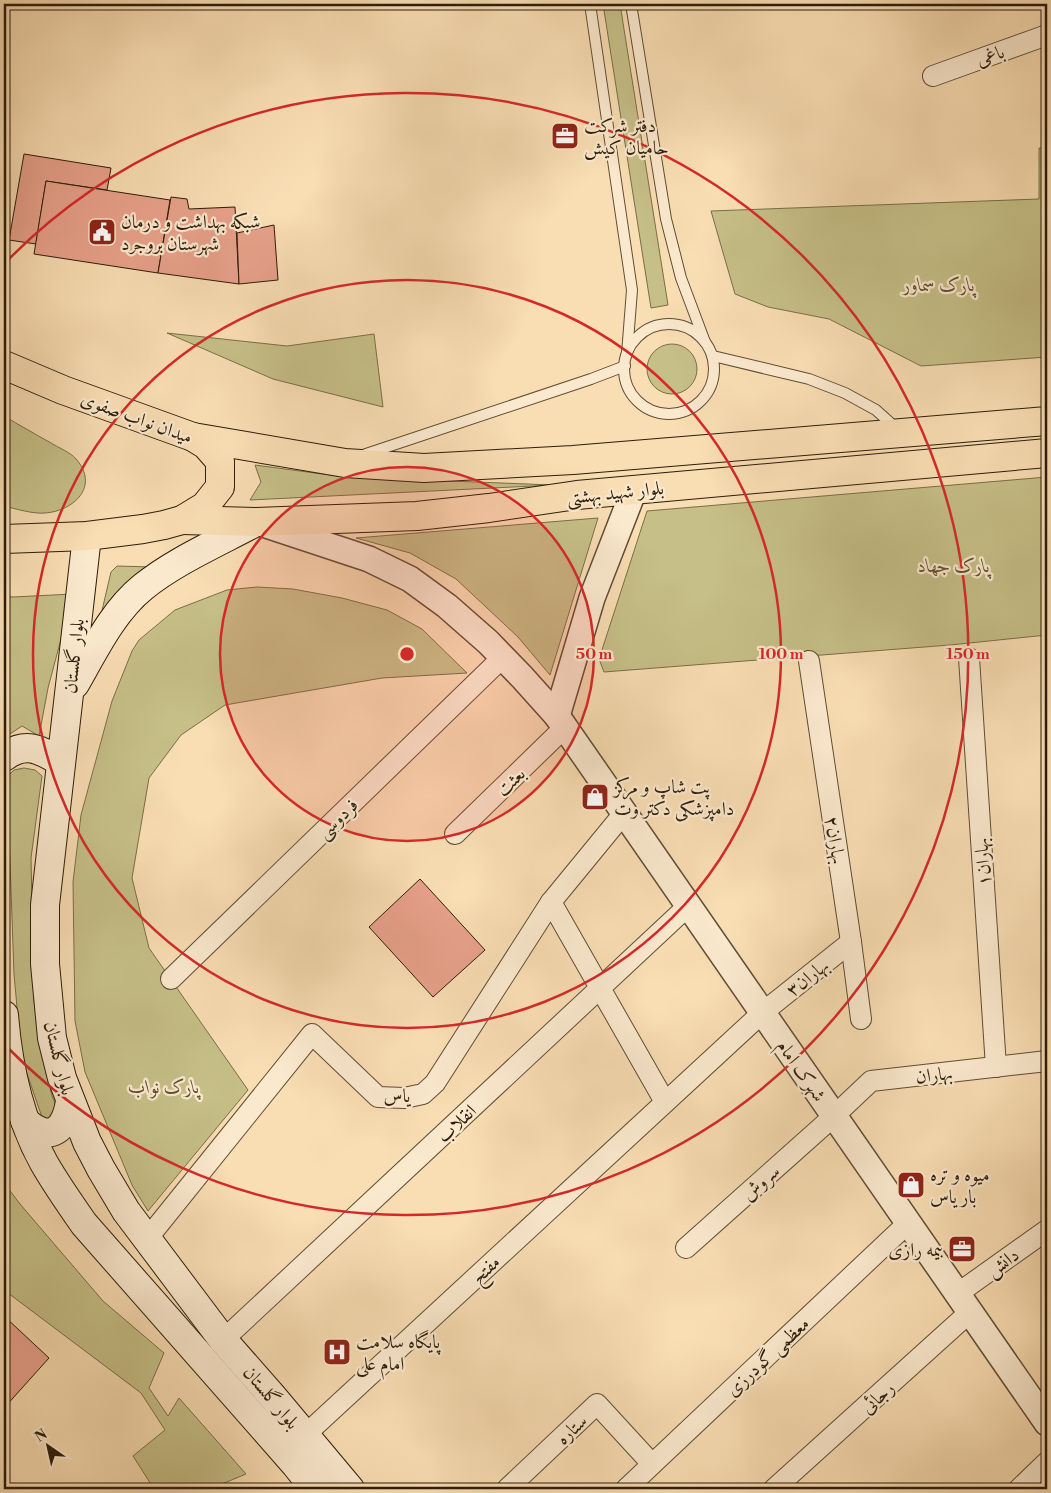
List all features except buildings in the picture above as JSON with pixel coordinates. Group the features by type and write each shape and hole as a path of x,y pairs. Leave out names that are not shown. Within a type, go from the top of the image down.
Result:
{"main road":[{"name":"میدان نواب صفوی","path":"4,365 63,390 193,437 206,445 220,460 220,487 205,506 182,520 150,528 87,536 4,540"},
{"name":"بلوار شهید بهشتی","path":"193,437 342,462 424,468 495,465 1047,421"},
{"name":"بلوار شهید بهشتی","path":"182,520 256,522 417,516 577,495 1047,453"},
{"path":"69,694 101,638 120,612 142,588 168,569 256,522"},
{"name":"بلوار گلستان","path":"87,536 45,905 45,964 52,1038 62,1078 87,1142 126,1211 223,1340 350,1489"},
{"path":"4,757 11,752 23,748 37,749 61,762"},
{"name":"بلوار گلستان","path":"4,1015 6,1044 12,1076 25,1121 43,1162 84,1224 315,1489"},
{"path":"25,1121 39,1131 48,1133 56,1131 64,1123 70,1101"}],"street":[{"name":"باغی","path":"933,76 1047,35"},
{"path":"560,722 592,598 634,490"},
{"name":"شهرک امام","path":"256,522 368,559 410,579 447,606 522,676 560,722 624,813 1047,1423"},
{"name":"فردوسی","path":"171,979 503,658"},
{"name":"بهاران۱","path":"968,658 996,1067"},
{"name":"بهاران۲","path":"809,662 861,1020"},
{"name":"بعثت","path":"455,834 560,722"},
{"name":"یاس","path":"147,1239 312,1034 378,1097 404,1098 423,1094 435,1083 551,902 624,813"},
{"path":"551,902 664,1102"},
{"name":"انقلاب","path":"223,1340 688,906"},
{"name":"بهاران۳","path":"762,1013 851,942"},
{"name":"مفتح","path":"305,1435 762,1013"},
{"name":"بهاران","path":"834,1116 871,1081 1047,1061"},
{"name":"سروش","path":"686,1248 834,1116"},
{"name":"معظمی گودرزی","path":"626,1489 908,1223"},
{"name":"دانش","path":"964,1303 1047,1230"},
{"name":"رجائی","path":"783,1487 964,1303"},
{"name":"ستاره","path":"507,1489 597,1404 652,1464"},
{"path":"1019,1489 1047,1462"}],"lane":[{"path":"590,4 632,290 624,372 627,387 636,400 648,409 662,414 678,414 692,409 704,399 712,386 715,371 713,356 705,342 681,278 666,219 632,4"},
{"path":"627,354 631,344 641,334 654,326 668,324 683,326 696,332 705,342"},
{"path":"713,356 809,379 845,393 876,410 902,433"},
{"path":"342,462 625,366"}],"green space":[{"path":"603,4 620,4 668,305 651,308"},
{"name":"پارک سماور","path":"1039,148 1047,148 1047,357 921,366 829,319 768,307 735,294 711,211 1039,199"},
{"path":"167,333 287,346 374,334 383,407 273,379"},
{"path":"672,344 682,346 690,351 695,359 697,369 695,379 690,387 682,392 672,394 662,392 654,387 649,379 647,369 649,359 654,351 662,346"},
{"path":"4,416 68,452 76,459 83,469 85,479 84,487 74,502 65,508 45,513 30,512 4,506"},
{"path":"255,465 345,477 553,485 250,500 261,482"},
{"name":"پارک جهاد","path":"1047,477 1047,635 950,645 604,672 599,659 647,511"},
{"path":"598,518 550,675 518,637 456,579 410,553 356,538"},
{"path":"117,566 153,567 100,619 111,572"},
{"name":"پارک نواب","path":"257,587 293,589 342,598 387,610 422,629 467,673 382,678 225,705 181,735 149,778 132,878 149,948 248,1090 148,1211 132,1185 85,1072 75,1021 73,882 81,815 112,701 132,651 139,640 175,610 227,590"},
{"path":"73,594 48,688 39,736 22,726 4,738 4,596"},
{"path":"24,768 35,770 42,776 31,858 34,1001 43,1058 52,1096 59,1112 51,1119 43,1120 24,1065 14,974 7,777 14,770"},
{"path":"4,1183 103,1301 164,1353 149,1388 168,1416 179,1398 246,1474 210,1489 154,1489 133,1456 165,1430 141,1393 4,1290"}],"place":[{"name":"دفتر شرکت حامیان کیش","path":"565,136"},
{"name":"شبکه بهداشت و درمان شهرستان بروجرد","path":"102,232"},
{"name":"پت شاپ و مرکز دامپزشکی دکتر وت","path":"595,797"},
{"name":"میوه و تره بار یاس","path":"911,1185"},
{"name":"بیمه رازی","path":"962,1249"},
{"name":"پایگاه سلامت امام علی","path":"337,1352"}]}
